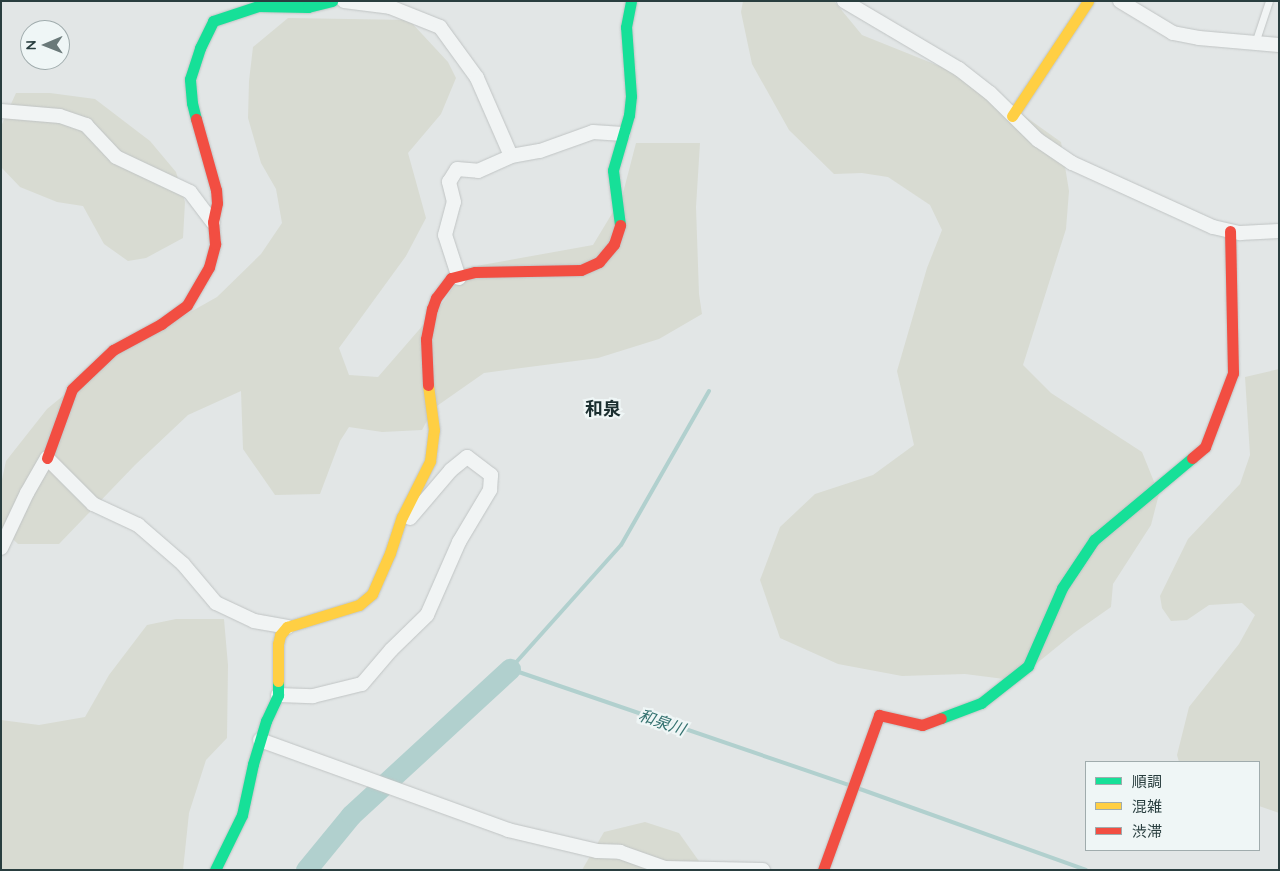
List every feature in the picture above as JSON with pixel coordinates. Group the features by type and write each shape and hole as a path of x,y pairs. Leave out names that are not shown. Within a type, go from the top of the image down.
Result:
{"street":[{"path":"1,548 26,493 47,458 72,389 114,350 161,324 188,305 210,267 215,244 213,222 217,203 216,190 192,103 190,79 200,48 212,21 258,6 308,7 332,1"},
{"path":"344,1 390,7 440,27 477,78 511,156"},
{"path":"47,458 93,504 138,526 176,558 216,603 254,621 287,627 359,605 378,586 402,517 430,461 434,430 428,384 427,333 436,298 451,278 475,272 581,270 599,262 614,244 620,225 613,170 631,96 626,27 631,1"},
{"path":"844,1 959,69 990,93 1038,140 1084,169 1213,227 1230,231 1260,233 1279,231"},
{"path":"1012,116 1088,1"},
{"path":"1120,1 1173,33 1199,38 1279,45"},
{"path":"1,112 60,116 86,125 116,157 190,192 213,222"},
{"path":"459,276 445,235 454,202 449,182 457,169 478,171 511,156 540,151 593,132 623,134"},
{"path":"823,870 879,715 922,725 982,703 1028,666 1062,588 1094,540 1205,447 1233,373 1230,231"},
{"path":"278,695 313,696 362,684 391,650 427,615 458,542 490,490 491,475 467,457 451,470 410,518"},
{"path":"215,870 242,815 260,740 278,695 278,644 280,635 287,627"},
{"path":"260,740 508,830 597,852 620,852 665,868 763,870"}],"lane":[{"path":"1255,43 1269,1"}],"shaded area":[{"path":"743,1 834,1 862,35 994,88 1023,115 1061,142 1069,191 1066,229 1023,365 1051,393 1142,452 1159,494 1151,525 1113,584 1111,607 1074,633 1036,664 1020,681 965,674 902,676 838,664 780,638 760,580 780,527 815,494 873,475 914,445 897,371 927,268 942,230 930,205 888,177 862,173 834,174 789,130 752,64 741,12"},
{"path":"288,18 409,20 448,62 456,78 441,114 408,153 426,218 406,256 339,348 349,375 378,377 444,301 465,268 593,245 622,197 636,143 700,143 696,207 699,294 702,314 659,339 598,358 484,373 434,408 422,430 382,432 349,427 340,441 320,494 275,495 243,449 241,391 188,415 135,465 59,544 18,544 1,528 1,484 6,461 47,409 109,358 217,297 261,254 282,223 276,189 261,163 248,118 249,81 253,47"},
{"path":"16,93 50,93 95,99 150,141 176,172 185,202 183,238 146,258 128,261 104,244 83,206 57,202 20,187 1,167 2,124"},
{"path":"1279,369 1279,813 1260,806 1260,761 1179,761 1177,755 1189,707 1239,644 1255,615 1242,603 1209,605 1187,620 1171,621 1162,608 1160,596 1188,539 1240,484 1250,455 1245,377"},
{"path":"176,619 224,619 228,665 227,738 206,760 189,813 183,870 1,870 1,720 39,725 85,717 109,675 147,625"},
{"path":"645,822 679,833 701,864 701,870 582,870 604,832"}],"waterway":[{"name":"和泉川","path":"709,391 621,545 510,669 848,785"},
{"name":"和泉川","path":"306,870 351,815 510,669"},
{"name":"和泉川","path":"860,789 1086,870"}],"traffic: fast":[{"path":"196,119 192,103 190,79 200,48 213,21 258,6 308,7 332,1"},
{"path":"620,225 613,170 629,115 631,96 626,27 631,1"},
{"path":"941,718 981,703 1028,666 1062,588 1094,540 1192,458"},
{"path":"215,870 242,815 253,764 266,721 278,695 278,681"}],"traffic: slow":[{"path":"1012,116 1088,1"},
{"path":"278,681 278,644 280,635 287,627 359,605 372,594 390,553 402,517 430,461 434,430 428,385"}],"traffic: jam":[{"path":"47,458 72,389 113,350 161,324 187,305 209,267 215,244 213,222 217,203 216,190 196,119"},
{"path":"428,385 426,339 432,309 436,298 451,278 475,272 581,270 599,262 614,244 620,225"},
{"path":"1192,458 1205,447 1233,373 1230,231"},
{"path":"823,870 879,715 922,725 941,718"}],"district":[{"name":"和泉","path":"603,409"}]}
